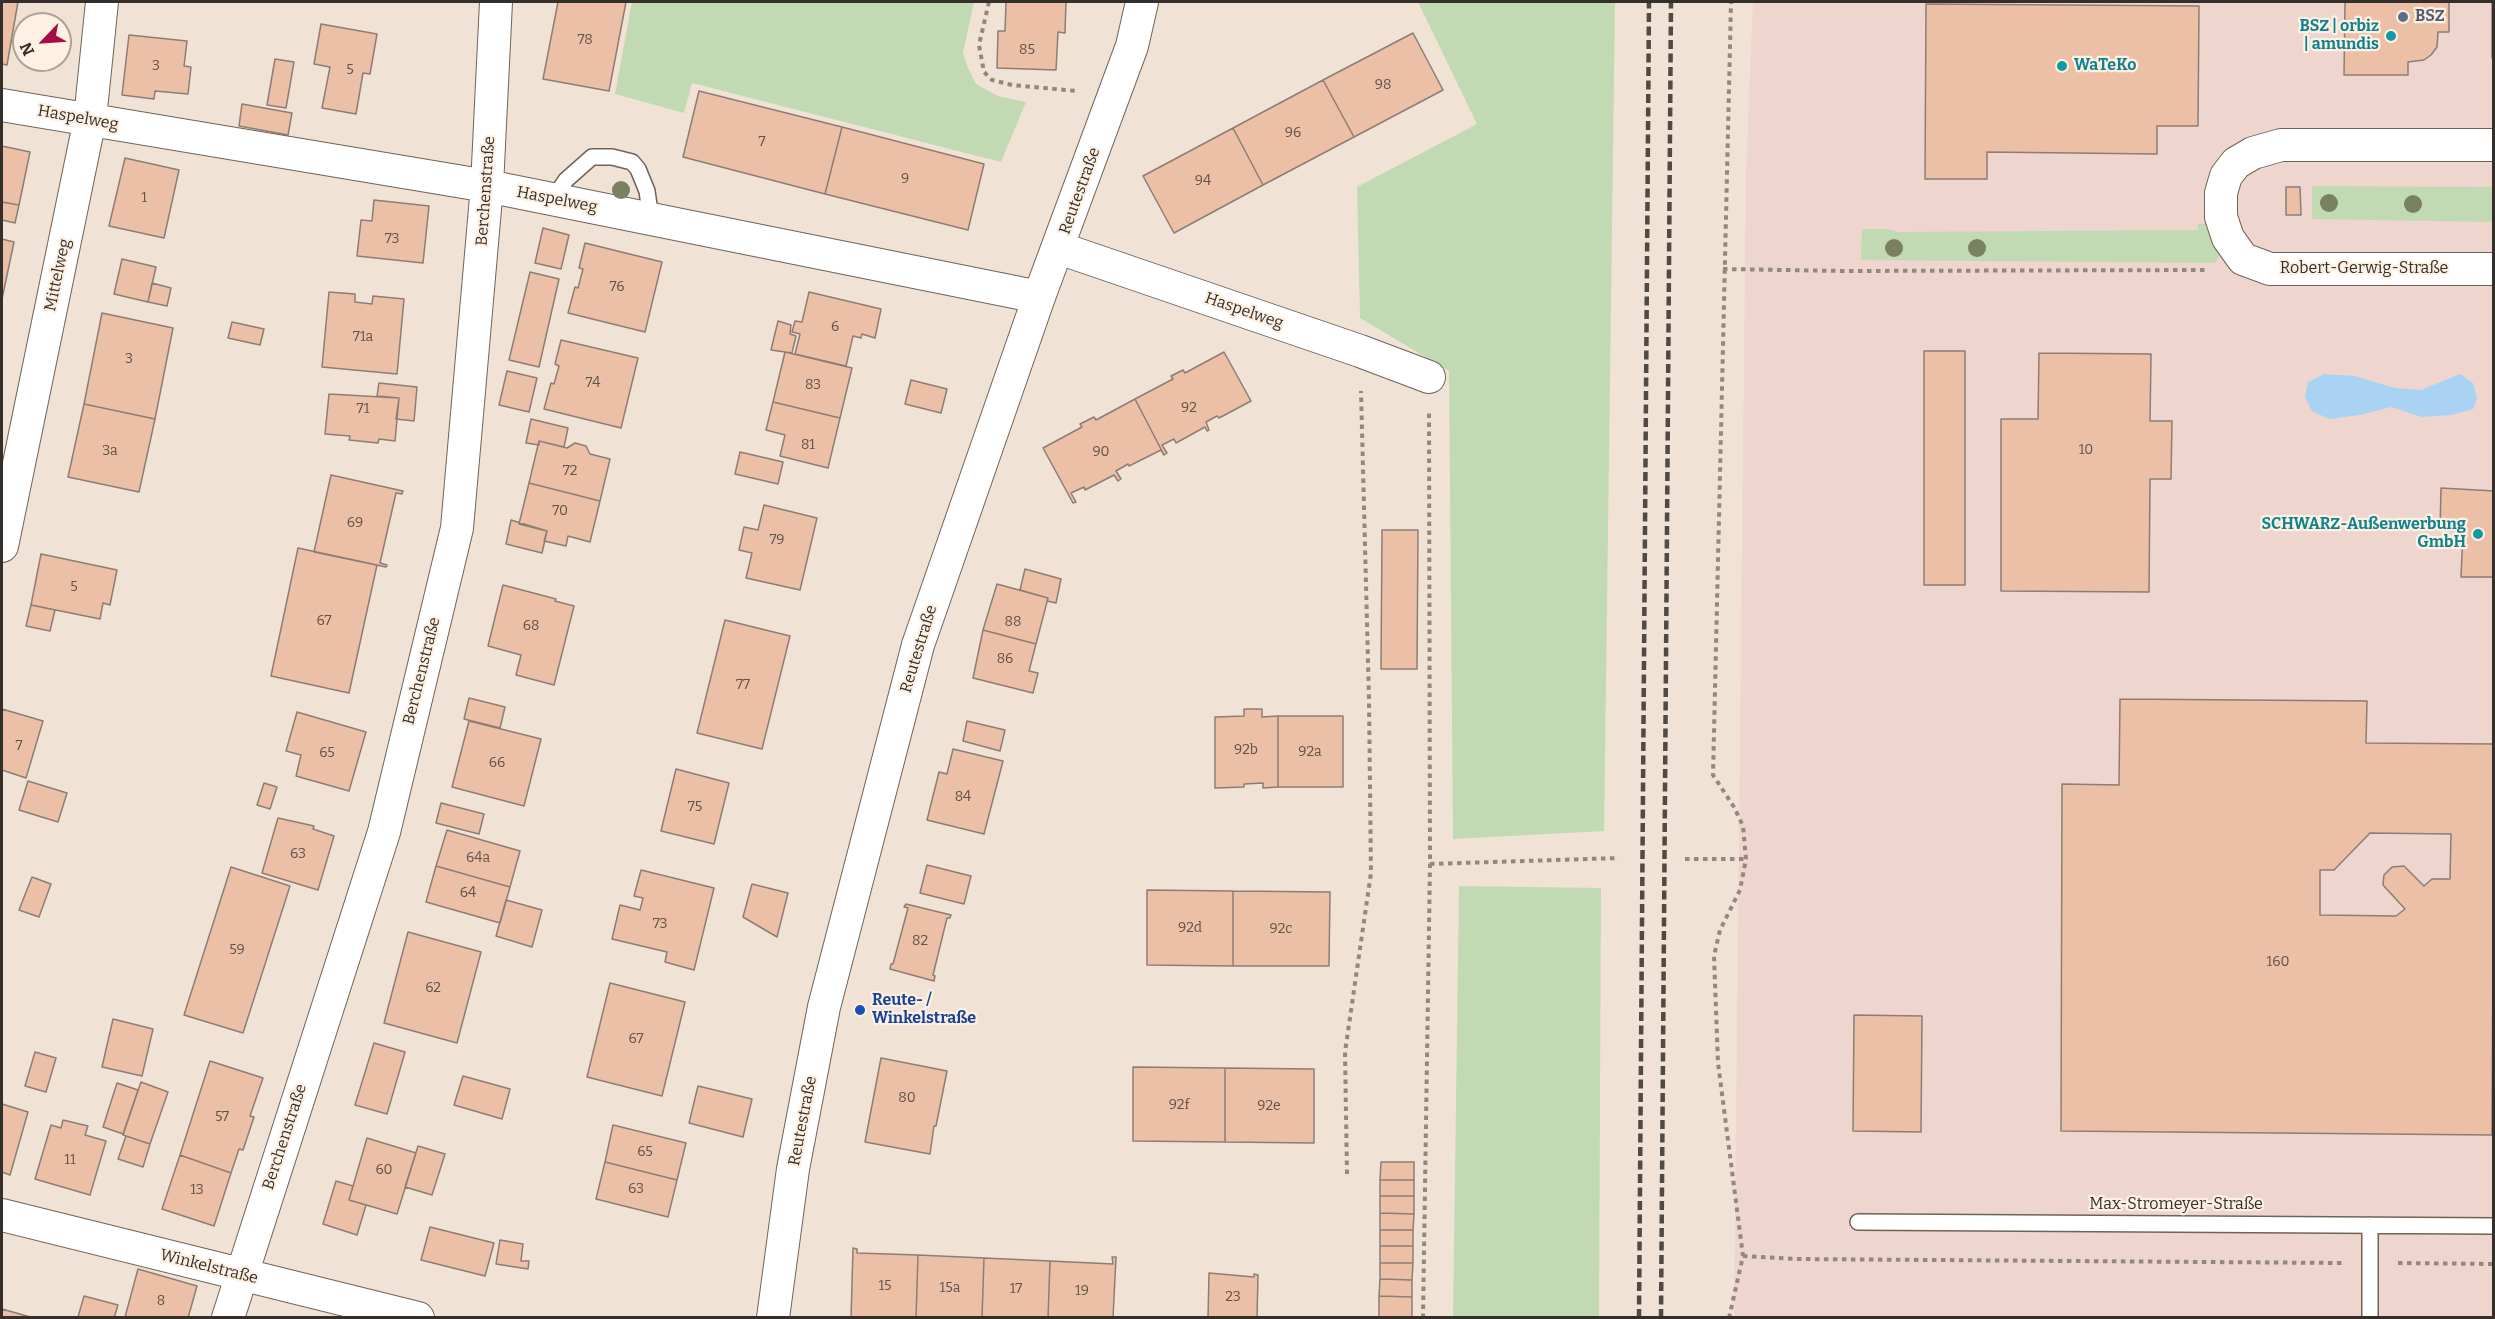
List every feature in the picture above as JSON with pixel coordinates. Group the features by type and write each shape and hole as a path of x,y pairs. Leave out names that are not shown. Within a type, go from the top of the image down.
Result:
{"street":[{"name":"Mittelweg","path":"2,546 90,119 102,2"},
{"name":"Berchenstraße","path":"228,1317 384,832 457,528 487,186 496,2"},
{"name":"Reutestraße","path":"773,1317 793,1169 824,1007 915,656 1039,297 1113,101 1132,46 1142,2"},
{"name":"Haspelweg","path":"2,105 487,186 1039,297"},
{"name":"Robert-Gerwig-Straße","path":"2493,145 2281,145 2253,153 2236,163 2226,176 2222,193 2221,217 2228,238 2243,259 2270,269 2493,269"},
{"name":"Haspelweg","path":"1059,248 1360,351 1429,377"},
{"name":"Winkelstraße","path":"2,1215 418,1317"}],"lane":[{"path":"553,199 566,180 592,157 612,157 632,162 638,169 647,191 651,219"},
{"name":"Max-Stromeyer-Straße","path":"1858,1222 2493,1226"},
{"path":"2370,1225 2370,1317"}],"path":[{"path":"989,2 979,45 984,72 992,80 1012,85 1086,92 1113,101"},
{"path":"1729,1317 1743,1256 1718,1063 1714,956 1720,930 1740,890 1746,859 1743,826 1734,807 1713,776 1731,2"},
{"path":"1723,269 2211,270"},
{"path":"1347,1174 1345,1052 1371,873 1360,351"},
{"path":"1423,1317 1430,864 1429,377"},
{"path":"1430,864 1619,858"},
{"path":"1685,859 1746,859"},
{"path":"1743,1256 1797,1259 2493,1264"}],"shaded area":[{"path":"1753,2 2493,2 2493,1317 1734,1318 1746,174"}],"green space":[{"path":"632,2 974,2 963,53 976,84 998,96 1026,102 1001,162 692,83 684,113 615,94"},
{"path":"1418,2 1615,2 1604,831 1453,839 1449,371 1360,318 1357,187 1477,124"},
{"path":"2312,186 2493,187 2493,222 2312,219"},
{"path":"2198,224 2206,224 2221,252 2215,263 1861,260 1862,229 1888,229 1897,232 2198,230"},
{"path":"1459,886 1601,888 1599,1317 1453,1317"}],"water":[{"path":"2324,374 2355,376 2395,388 2421,390 2460,374 2473,383 2477,399 2473,409 2451,415 2422,417 2391,407 2360,415 2329,419 2312,411 2305,397 2308,382"}],"building":[{"path":"2,2 18,2 16,12 12,12 12,36 7,65 2,64"},
{"path":"558,2 626,2 609,91 543,79"},
{"path":"1006,2 1066,2 1065,33 1058,32 1056,70 997,68 998,31 1005,31"},
{"name":"BSZ | orbiz | amundis","path":"2345,2 2449,2 2449,32 2438,32 2437,47 2431,55 2424,60 2408,62 2408,75 2344,75"},
{"path":"2492,2 2494,2 2494,58 2492,58"},
{"name":"WaTeKo","path":"1926,4 2199,6 2198,126 2157,126 2157,154 1987,152 1987,179 1925,179"},
{"path":"321,24 377,34 370,74 363,73 356,114 322,108 330,67 314,64"},
{"path":"1413,33 1443,90 1354,137 1323,80"},
{"path":"129,35 187,41 184,66 191,67 188,94 155,91 154,99 122,95"},
{"path":"275,59 294,62 286,108 267,105"},
{"path":"1323,80 1354,137 1263,185 1233,128"},
{"path":"699,91 842,127 825,194 683,157"},
{"path":"242,104 292,113 288,135 239,126"},
{"path":"842,127 984,164 968,230 825,194"},
{"path":"1233,128 1263,185 1174,233 1143,176"},
{"path":"2,146 30,152 19,205 2,202"},
{"path":"125,158 179,170 164,238 109,226"},
{"path":"2286,187 2300,187 2301,215 2286,215"},
{"path":"374,200 429,206 423,263 357,256 361,220 372,221"},
{"path":"2,202 19,205 15,223 2,220"},
{"path":"543,228 569,235 561,269 535,263"},
{"path":"2,239 14,242 2,299"},
{"path":"585,243 662,262 645,332 568,313 583,269 579,268"},
{"path":"122,259 156,267 148,302 114,294"},
{"path":"530,272 559,279 539,367 509,360"},
{"path":"152,283 171,288 167,306 148,302"},
{"path":"329,292 355,294 355,302 372,304 373,296 404,299 397,374 322,367"},
{"path":"809,292 881,309 875,338 862,334 861,338 853,336 846,366 795,354 800,334 792,332 795,321 802,322"},
{"path":"102,313 173,328 155,419 84,404"},
{"path":"778,321 791,325 790,334 796,336 792,353 771,350"},
{"path":"232,322 264,329 260,345 228,338"},
{"path":"561,340 638,358 621,428 544,409 551,383 554,384 559,366 555,364"},
{"path":"1924,351 1965,351 1965,585 1924,585"},
{"path":"785,352 852,368 840,418 773,402"},
{"path":"1224,352 1251,401 1219,418 1217,416 1206,422 1209,430 1207,431 1205,427 1176,443 1174,439 1162,445 1167,453 1164,455 1135,399 1173,379 1171,376 1183,370 1185,373"},
{"path":"2039,353 2151,354 2150,421 2172,421 2171,479 2150,479 2149,592 2001,591 2001,419 2038,419"},
{"path":"507,371 537,378 529,412 499,405"},
{"path":"911,380 947,389 941,413 905,404"},
{"path":"379,383 417,387 414,421 396,419 399,398 377,396"},
{"path":"329,394 399,398 395,441 379,439 378,443 349,440 350,436 325,434"},
{"path":"1135,399 1164,455 1161,450 1129,466 1128,464 1116,471 1121,479 1118,481 1114,475 1085,490 1084,487 1071,493 1076,502 1073,503 1043,448 1082,427 1080,424 1094,417 1096,420"},
{"path":"773,402 840,418 828,468 780,456 785,435 766,430"},
{"path":"84,404 155,419 139,492 68,477"},
{"path":"531,419 568,428 564,447 539,441 539,445 526,443"},
{"path":"539,441 567,448 575,443 586,446 590,454 610,459 600,501 529,483"},
{"path":"740,452 783,462 778,484 735,474"},
{"path":"331,475 403,491 402,494 396,493 380,563 387,565 386,567 314,552"},
{"path":"529,483 600,501 590,542 568,536 566,546 544,541 547,531 519,524"},
{"name":"SCHWARZ-Außenwerbung GmbH","path":"2441,488 2494,491 2494,577 2461,577 2463,531 2440,530"},
{"path":"764,505 817,518 800,590 746,578 752,553 739,550 744,527 758,530"},
{"path":"511,520 547,531 542,553 506,544"},
{"path":"1382,530 1418,530 1417,669 1381,669"},
{"path":"298,548 377,565 349,693 271,676"},
{"path":"41,554 117,570 110,605 103,603 100,619 31,605"},
{"path":"1025,569 1061,579 1056,603 1047,601 1048,598 1020,590"},
{"path":"997,584 1048,598 1036,644 983,630"},
{"path":"503,585 574,606 554,685 516,675 521,655 488,646"},
{"path":"31,605 55,610 50,631 26,626"},
{"path":"725,620 790,636 762,749 697,733"},
{"path":"983,630 1036,644 1029,671 1038,673 1033,693 973,678"},
{"path":"469,698 505,707 500,728 464,719"},
{"path":"2120,699 2367,701 2366,743 2494,744 2492,1135 2061,1131 2062,784 2119,785","holes":["2370,833 2451,834 2450,879 2432,879 2424,886 2404,866 2392,867 2384,875 2383,885 2405,909 2396,916 2320,915 2320,870 2334,870"]},
{"path":"2,709 43,721 26,778 2,770"},
{"path":"1244,709 1262,709 1262,717 1278,716 1278,787 1263,788 1263,783 1244,784 1244,787 1215,788 1215,717 1244,716"},
{"path":"297,712 366,732 349,791 296,776 301,755 286,751"},
{"path":"1278,716 1343,716 1343,787 1278,787"},
{"path":"469,721 541,739 524,806 452,787"},
{"path":"967,721 1005,730 1000,751 963,741"},
{"path":"953,749 1003,761 984,834 927,820 939,772 947,774"},
{"path":"676,769 729,783 714,844 661,831"},
{"path":"28,781 67,793 58,822 19,810"},
{"path":"264,783 277,787 270,809 257,805"},
{"path":"441,803 484,814 479,834 436,823"},
{"path":"278,818 314,826 313,829 334,836 318,890 262,873"},
{"path":"447,830 520,851 510,887 436,866"},
{"path":"927,865 971,876 964,904 920,893"},
{"path":"436,866 510,887 500,923 426,902"},
{"path":"231,867 290,886 243,1033 184,1015"},
{"path":"641,870 714,888 694,970 665,962 667,952 612,939 620,905 640,910 643,898 634,896"},
{"path":"32,877 51,884 39,917 19,910"},
{"path":"752,884 788,893 777,937 743,917"},
{"path":"1147,890 1233,891 1233,966 1147,965"},
{"path":"1233,891 1330,892 1329,966 1233,966"},
{"path":"506,900 542,910 532,947 496,936"},
{"path":"906,904 951,915 947,918 933,975 935,976 934,981 890,969 908,908 904,907"},
{"path":"408,932 481,952 457,1043 384,1023"},
{"path":"610,983 685,1002 662,1096 587,1077"},
{"path":"1854,1015 1922,1016 1921,1132 1853,1131"},
{"path":"113,1019 153,1029 142,1076 102,1067"},
{"path":"374,1043 405,1052 387,1114 355,1105"},
{"path":"35,1052 56,1058 46,1092 25,1086"},
{"path":"881,1058 947,1071 930,1154 865,1142"},
{"path":"210,1061 263,1078 250,1116 254,1117 243,1150 239,1149 231,1173 180,1155"},
{"path":"1133,1067 1225,1068 1225,1142 1133,1141"},
{"path":"1225,1068 1314,1069 1314,1143 1225,1142"},
{"path":"463,1076 510,1089 502,1119 454,1105"},
{"path":"141,1082 168,1092 150,1144 123,1135"},
{"path":"117,1083 138,1090 123,1134 103,1127"},
{"path":"698,1086 752,1099 743,1137 689,1123"},
{"path":"2,1104 28,1112 10,1175 2,1172"},
{"path":"63,1120 88,1126 85,1135 106,1141 90,1195 35,1179 51,1125 61,1128"},
{"path":"613,1125 686,1143 677,1180 605,1162"},
{"path":"126,1136 150,1144 143,1167 118,1159"},
{"path":"367,1138 416,1153 397,1214 349,1200"},
{"path":"418,1146 445,1154 432,1195 405,1187"},
{"path":"180,1155 231,1173 214,1226 162,1209"},
{"path":"605,1162 677,1180 668,1217 596,1199"},
{"path":"1381,1162 1414,1162 1414,1180 1380,1180"},
{"path":"1380,1180 1414,1180 1414,1196 1380,1196"},
{"path":"336,1181 353,1186 349,1200 366,1205 357,1235 323,1224"},
{"path":"1380,1196 1414,1196 1414,1214 1380,1213"},
{"path":"1380,1213 1414,1214 1413,1230 1380,1230"},
{"path":"430,1227 494,1243 485,1276 421,1260"},
{"path":"1380,1230 1413,1230 1413,1246 1380,1246"},
{"path":"500,1240 523,1244 521,1261 529,1261 528,1269 496,1264"},
{"path":"1380,1246 1413,1246 1413,1263 1380,1263"},
{"path":"853,1248 857,1249 857,1253 918,1255 916,1318 851,1318"},
{"path":"918,1255 984,1258 982,1318 916,1318"},
{"path":"1112,1257 1116,1257 1113,1318 1048,1318 1050,1261 1113,1264"},
{"path":"984,1258 1050,1261 1048,1318 982,1318"},
{"path":"1380,1263 1413,1263 1412,1280 1380,1279"},
{"path":"138,1269 197,1286 188,1318 125,1317"},
{"path":"1209,1273 1254,1277 1254,1274 1258,1275 1257,1318 1208,1318"},
{"path":"1380,1279 1412,1280 1412,1297 1379,1296"},
{"path":"84,1296 118,1305 114,1318 78,1317"},
{"path":"1379,1296 1412,1297 1412,1318 1379,1318"},
{"path":"2,1309 34,1318 2,1318"}],"railway":[{"path":"1639,1318 1649,2"},
{"path":"1661,1318 1671,2"}],"place":[{"name":"BSZ","path":"2403,17"},
{"name":"BSZ | orbiz | amundis","path":"2391,36"},
{"name":"WaTeKo","path":"2062,66"},
{"name":"SCHWARZ-Außenwerbung GmbH","path":"2478,534"},
{"name":"Reute- / Winkelstraße","path":"860,1010"}]}
